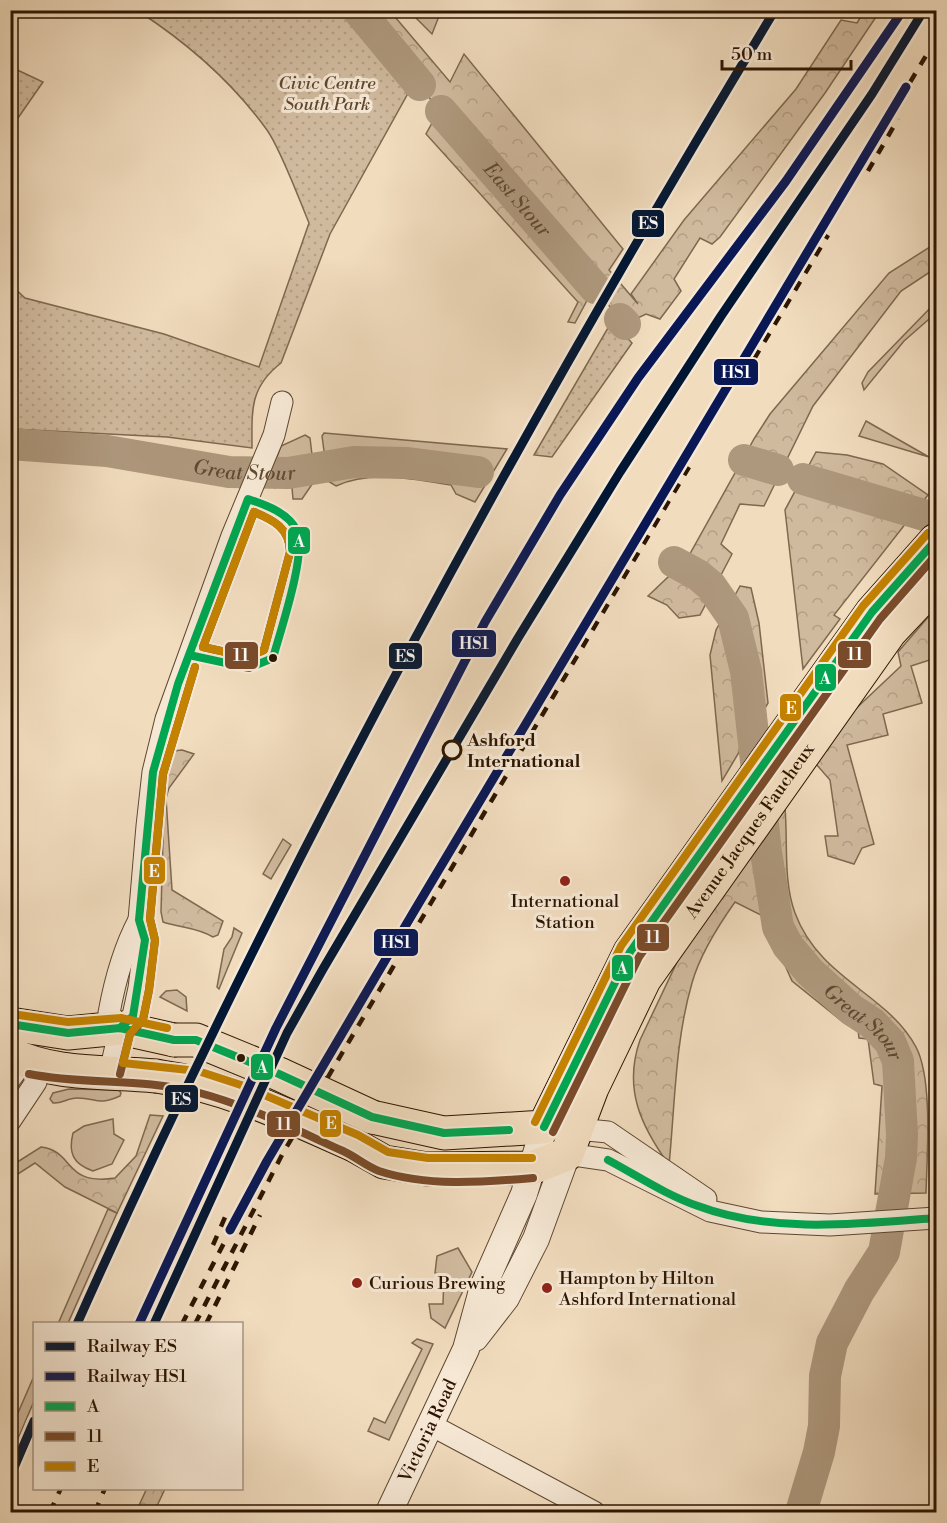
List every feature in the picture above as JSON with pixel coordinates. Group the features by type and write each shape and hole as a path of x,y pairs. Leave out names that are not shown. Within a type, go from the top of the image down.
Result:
{"main road":[{"name":"Avenue Jacques Faucheux","path":"562,1137 630,951 684,874 729,838 816,736 881,622 936,540"},
{"name":"Avenue Jacques Faucheux","path":"729,838 809,697 881,622 936,583"},
{"path":"26,1028 68,1033 120,1028 174,1040 196,1040 372,1118 444,1133 509,1130 562,1137"},
{"path":"17,1066 196,1081 238,1095 354,1145 384,1162 427,1169 532,1168 562,1137"}],"street":[{"path":"110,1072 120,1028 109,1013 124,948 139,920 153,772 166,719 232,536 270,445 282,402"},
{"path":"10,1121 36,1082 17,1066 26,1028"},
{"path":"562,1137 608,1132 708,1200 753,1220 778,1225 814,1225 936,1218"},
{"name":"Victoria Road","path":"466,1349 506,1298 536,1239 562,1137"},
{"name":"Victoria Road","path":"389,1512 466,1349 483,1287 524,1194 532,1168"},
{"path":"431,1425 594,1512"}],"green space":[{"name":"Civic Centre South Park","path":"138,11 345,11 412,86 330,234 281,363 271,372 258,391 253,411 252,448 167,437 11,429 11,285 25,298 164,334 259,367 309,223 278,150 254,113 208,64"},
{"path":"354,11 390,11 450,82 464,54 623,249 609,270 638,304 631,294 684,220 796,89 841,20 857,23 864,11 880,11 825,93 720,237 712,244 700,238 674,279 681,291 660,319 646,314 625,324"},
{"path":"409,11 441,11 432,34"},
{"path":"11,67 43,82 11,128"},
{"path":"437,114 592,291 575,323 568,322 578,302 426,134"},
{"path":"936,243 936,268 901,291 813,406 764,506 740,504 721,544 732,554 700,615 679,618 667,605 648,596 687,559 770,414 889,273"},
{"path":"936,302 936,313 904,341 864,390 862,383 868,372"},
{"path":"612,321 632,343 552,457 534,455"},
{"path":"866,421 929,457 859,436"},
{"path":"324,433 507,449 475,502 456,494 451,485 407,478 363,478 336,486 328,481 322,436"},
{"path":"305,435 310,438 315,480 302,499 293,499 292,488 276,482 275,488 267,484 281,446"},
{"path":"816,452 847,455 883,464 928,495 834,615 840,619 803,669 785,510"},
{"path":"740,586 751,588 759,623 768,703 722,781 710,655 716,630"},
{"path":"936,608 936,658 911,666 922,703 883,714 888,735 847,745 874,844 862,848 854,864 828,856 825,836 838,836 830,780 816,764 847,717 901,666 898,652"},
{"path":"182,750 194,754 169,788 166,798 172,890 223,921 218,935 213,937 194,929 163,922 161,912 166,779 173,751"},
{"path":"785,808 791,901 806,936 820,955 903,1028 916,1047 925,1078 927,1098 926,1193 875,1194 882,1086 874,1084 868,1039 859,1038 858,1030 843,1022 792,981 763,916 735,902 716,931 695,972 686,1005 676,1073 669,1165 643,1121 634,1091 633,1075 640,1040 688,939"},
{"path":"283,839 291,845 271,879 263,874"},
{"path":"234,928 242,933 219,989 217,987 224,949 232,937"},
{"path":"177,990 186,997 187,1011 160,997 166,991"},
{"path":"69,1089 119,1090 121,1093 120,1096 102,1101 77,1098 53,1103 50,1099 53,1093"},
{"path":"150,1115 163,1116 117,1213 65,1187 35,1163 13,1177 11,1181 11,1166 41,1147 60,1155 78,1173 86,1177 115,1178 136,1156"},
{"path":"113,1119 114,1134 124,1140 112,1164 93,1171 81,1165 72,1152 73,1133 84,1126"},
{"path":"108,1209 117,1213 68,1322 59,1322"},
{"path":"458,1248 472,1272 445,1328 431,1318 429,1304 443,1304 444,1275 435,1273 437,1256"},
{"path":"417,1339 433,1344 389,1440 368,1431 374,1418 385,1423 422,1349 412,1343"},
{"path":"33,1378 33,1403 11,1455 11,1429"},
{"path":"146,1490 165,1490 154,1512 136,1512"}],"waterway":[{"name":"East Stour","path":"358,10 420,85"},
{"name":"East Stour","path":"441,111 595,288"},
{"name":"East Stour","path":"620,319 625,324"},
{"name":"Great Stour","path":"10,444 107,451 229,472 288,473 354,462 408,463 478,472"},
{"name":"East Stour","path":"744,460 778,470"},
{"name":"East Stour","path":"803,479 924,515"},
{"name":"Great Stour","path":"674,562 698,575 711,586 733,618 746,671 766,852 778,927 788,946 810,972 852,1010 872,1023 890,1042 898,1061 901,1158 884,1252 859,1291 832,1343 825,1376 824,1426 819,1452 801,1512"}],"railway":[{"path":"183,1322 267,1160 331,1047 936,39"},
{"path":"868,171 898,119"},
{"path":"754,359 828,235"},
{"path":"196,1322 283,1153 689,467"},
{"path":"137,1322 209,1171"},
{"path":"213,1245 226,1215"},
{"path":"207,1322 260,1215"},
{"path":"50,1512 60,1490"},
{"path":"95,1512 104,1490"}],"rail line":[{"name":"ES","path":"78,1322 154,1155 235,987 405,656 586,330 775,10"},
{"name":"ES","path":"155,1322 287,1033 323,969 518,638 620,472 721,316 872,94 924,10"},
{"name":"HS1","path":"140,1322 276,1028 485,622 560,495 638,378 786,181 899,16"},
{"name":"HS1","path":"230,1230 267,1161 413,913 906,87"},
{"name":"ES","path":"10,1477 33,1423"}],"transit line":[{"name":"A","path":"120,1028 133,1016 145,940 139,920 153,772 178,684 248,499 283,515 297,531 299,542 296,574 273,658 249,668 189,655"},
{"name":"11","path":"254,512 268,518 284,531 290,552 264,650 248,657 203,647 254,512"},
{"name":"E","path":"254,512 268,518 284,531 290,552 264,650 248,657 203,647 254,512"},
{"name":"E","path":"535,1122 621,946 863,606 928,533"},
{"name":"A","path":"544,1127 630,952 872,612 936,540"},
{"name":"11","path":"553,1132 639,957 880,619 936,555"},
{"name":"11","path":"120,1074 130,1034 143,1020 149,990 155,940 150,919 163,774 195,667"},
{"name":"E","path":"195,667 163,774 150,919 155,940 149,990 143,1019 130,1034 123,1063 198,1071 241,1085 358,1135 388,1152 428,1158 532,1158"},
{"name":"E","path":"12,1014 68,1022 121,1018 167,1028"},
{"name":"A","path":"10,1024 68,1033 120,1028 174,1040 196,1040 279,1074 372,1117 444,1133 509,1130"},
{"name":"11","path":"29,1074 155,1085 215,1097 271,1118 343,1151 374,1169 397,1176 456,1182 533,1178"},
{"name":"A","path":"608,1160 686,1202 727,1215 756,1221 816,1225 936,1218"}],"place":[{"name":"Ashford International","path":"452,750"},
{"name":"International Station","path":"565,881"},
{"name":"Curious Brewing","path":"357,1283"},
{"name":"Hampton by Hilton Ashford International","path":"547,1288"}]}
